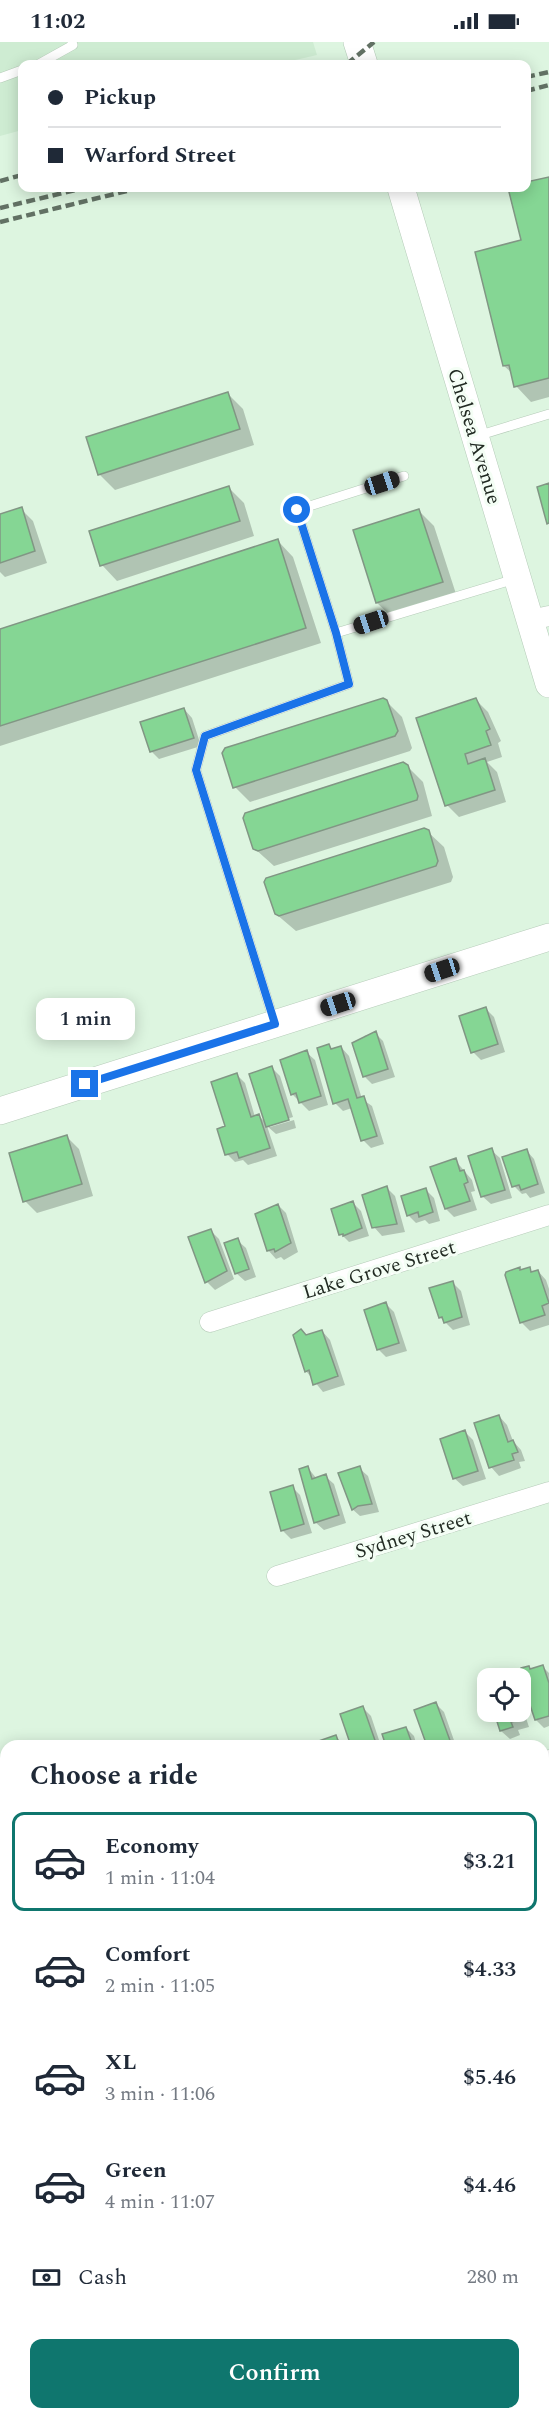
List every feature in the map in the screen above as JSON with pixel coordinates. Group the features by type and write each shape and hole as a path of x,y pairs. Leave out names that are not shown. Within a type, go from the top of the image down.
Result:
{"main road":[{"path":"357,42 363,60"},
{"name":"Chelsea Avenue","path":"402,192 518,578 540,618 549,684"},
{"path":"0,1111 549,936"}],"street":[{"name":"Lake Grove Street","path":"210,1322 549,1215"},
{"name":"Sydney Street","path":"277,1575 549,1492"}],"lane":[{"path":"46,60 73,45 72,42"},
{"path":"0,78 18,71"},
{"path":"475,437 549,414"},
{"path":"275,1024 196,770 205,736 349,684 336,633 297,510 404,476"},
{"path":"336,633 518,578"}],"shaded area":[{"path":"0,42 313,42 317,55 295,60 18,60 18,131 0,136"}],"building":[{"path":"549,177 549,378 514,387 509,365 503,366 475,252 521,240 509,192 531,192 531,181"},
{"path":"228,392 240,429 98,475 86,437"},
{"path":"549,483 549,523 547,524 537,487"},
{"path":"229,486 240,521 100,566 89,531"},
{"path":"22,507 35,551 0,563 0,514"},
{"path":"419,509 443,582 376,603 353,530"},
{"path":"278,539 306,628 0,726 0,629"},
{"path":"383,698 387,700 398,731 395,736 233,788 222,753 225,748"},
{"path":"476,698 490,729 486,731 491,745 465,754 468,764 485,758 495,790 445,806 416,718"},
{"path":"184,708 194,738 150,752 140,722"},
{"path":"403,762 408,765 418,796 417,800 258,851 253,849 243,818 245,813"},
{"path":"424,828 429,830 438,861 436,866 279,916 275,914 264,882 266,878"},
{"path":"486,1007 498,1044 471,1053 459,1016"},
{"path":"376,1031 388,1069 363,1077 352,1043"},
{"path":"329,1044 331,1049 341,1046 357,1098 364,1096 377,1136 361,1141 348,1099 333,1104 317,1048"},
{"path":"307,1050 321,1096 299,1103 296,1093 291,1095 280,1060"},
{"path":"272,1066 289,1120 266,1127 249,1074"},
{"path":"237,1073 251,1117 259,1114 270,1148 239,1158 237,1152 225,1155 217,1129 225,1126 211,1082"},
{"path":"67,1135 82,1184 23,1202 9,1153"},
{"path":"492,1148 505,1190 481,1197 468,1156"},
{"path":"527,1149 538,1184 521,1190 519,1185 512,1187 502,1157"},
{"path":"456,1158 460,1171 464,1170 468,1182 464,1184 470,1201 445,1209 430,1167"},
{"path":"387,1186 397,1224 372,1228 362,1195"},
{"path":"426,1188 433,1212 419,1217 418,1212 407,1216 401,1196"},
{"path":"353,1201 362,1228 343,1236 343,1234 339,1235 331,1209"},
{"path":"278,1204 291,1243 275,1252 274,1249 267,1251 255,1214"},
{"path":"211,1229 227,1271 205,1283 188,1237"},
{"path":"238,1238 249,1269 235,1274 224,1243"},
{"path":"520,1267 520,1270 530,1267 531,1272 538,1270 549,1303 542,1306 545,1315 520,1323 505,1275 506,1272"},
{"path":"453,1281 462,1317 444,1323 442,1317 439,1318 429,1288"},
{"path":"386,1302 399,1343 377,1350 364,1310"},
{"path":"301,1329 306,1335 322,1330 338,1376 313,1385 309,1370 305,1372 293,1335"},
{"path":"499,1415 508,1442 513,1440 518,1452 512,1454 514,1460 489,1468 474,1423"},
{"path":"465,1430 478,1471 453,1479 440,1439"},
{"path":"308,1466 312,1479 326,1474 339,1515 314,1523 299,1469"},
{"path":"360,1466 372,1504 358,1506 352,1510 338,1473"},
{"path":"293,1485 304,1524 281,1531 270,1492"},
{"path":"543,1665 549,1683 549,1716 535,1720 531,1708 531,1669"},
{"path":"436,1702 450,1740 425,1740 414,1710"},
{"path":"363,1706 375,1740 349,1740 340,1714"},
{"path":"497,1722 511,1722 513,1727 500,1731"},
{"path":"406,1727 411,1740 384,1740 382,1734"},
{"path":"336,1735 338,1740 322,1740"}],"railway":[{"path":"352,60 374,42"},
{"path":"531,76 549,72"},
{"path":"531,90 549,85"},
{"path":"0,181 18,176"},
{"path":"0,208 67,192"},
{"path":"0,222 123,192"}],"route":[{"path":"85,1084 275,1024 196,770 205,736 349,684 336,633 297,510"}]}
